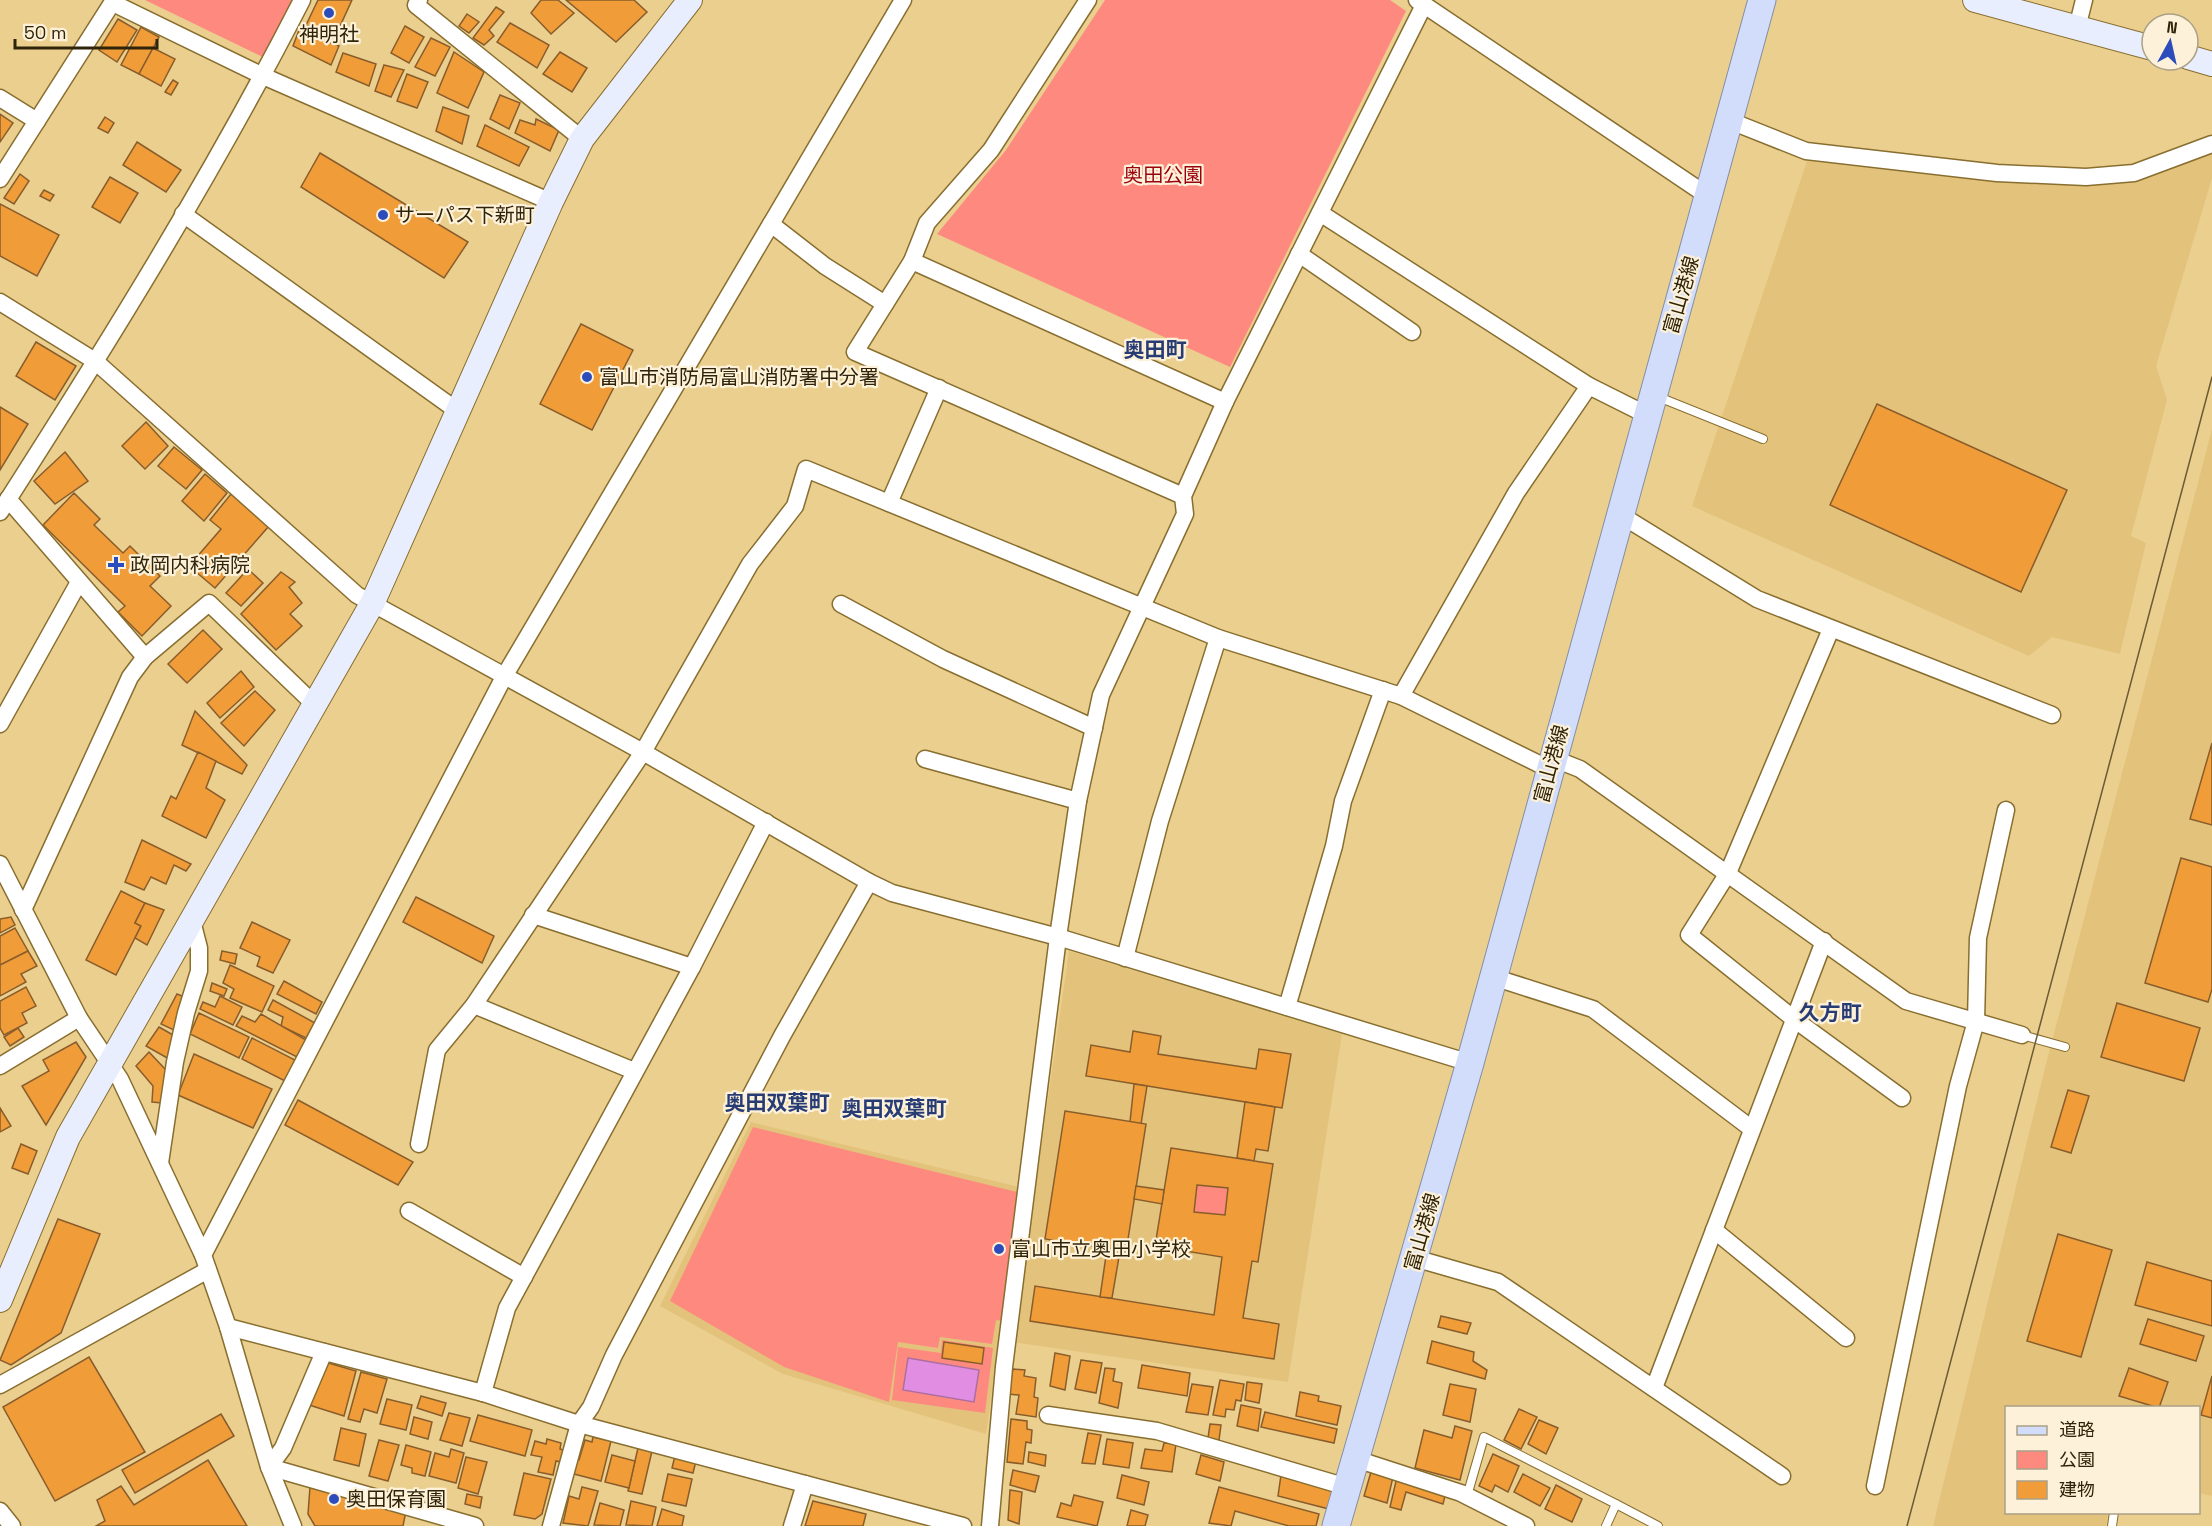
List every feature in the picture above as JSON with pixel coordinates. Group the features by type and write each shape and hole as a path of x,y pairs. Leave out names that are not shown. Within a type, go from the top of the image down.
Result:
{"main road":[{"name":"富山港線","path":"1336,1526 1470,1063 1762,0"}],"street":[{"path":"145,657 79,582 4,506 95,361 183,214 263,76 302,0"},
{"path":"419,0 416,5 582,139"},
{"path":"0,1300 68,1137 372,604 551,202 582,139 690,0"},
{"path":"0,1385 206,1263 505,675 903,0"},
{"path":"1088,0 991,150 927,223 912,261 855,352 1183,496"},
{"path":"1975,0 2140,45"},
{"path":"2077,28 2084,0"},
{"path":"0,179 114,1 263,76 551,202"},
{"path":"990,1526 1004,1367 1058,937 1078,801 1101,695 1185,514 1183,496 1225,402 1424,3 1708,196"},
{"path":"0,98 37,121"},
{"path":"1728,120 1806,151 1997,173 2086,177 2134,173 2212,144"},
{"path":"1320,213 1589,386 1650,405"},
{"path":"183,214 459,412"},
{"path":"771,224 825,266 885,304"},
{"path":"1299,254 1413,332"},
{"path":"912,261 1225,402"},
{"path":"0,302 95,361 357,595 643,752 869,882 892,893 1058,937 1470,1063"},
{"path":"1401,696 1516,493 1589,386"},
{"path":"889,503 939,388"},
{"path":"419,1144 437,1050 474,1005 643,752 750,564 795,506 806,469 1218,638 1401,696 1551,764 1580,769 1906,1001 2022,1035"},
{"path":"1619,514 1757,599 2052,715"},
{"path":"0,724 79,582"},
{"path":"23,910 130,677 145,657 209,603 314,704"},
{"path":"841,604 943,659 1094,728"},
{"path":"1831,629 1728,873 1689,935 1794,1019 1902,1098"},
{"path":"1125,958 1160,821 1218,638"},
{"path":"1287,1007 1334,846 1343,801 1383,690"},
{"path":"925,759 1078,801"},
{"path":"1875,1486 1958,1086 1976,1021 1978,938 2007,810"},
{"path":"483,1393 507,1308 692,966 766,822"},
{"path":"0,864 79,1018 111,1063 206,1263 228,1327 269,1467 293,1526"},
{"path":"550,1526 579,1424 591,1407 614,1355 748,1105 782,1036 869,882"},
{"path":"533,915 692,966"},
{"path":"160,1163 175,1062 186,1013 199,971 199,948 192,921"},
{"path":"1654,1388 1824,941"},
{"path":"1493,977 1593,1009 1752,1130"},
{"path":"474,1005 634,1071"},
{"path":"0,1066 79,1018"},
{"path":"409,1211 524,1276"},
{"path":"1714,1230 1846,1338"},
{"path":"1414,1258 1498,1282 1782,1476"},
{"path":"228,1327 483,1393 579,1424 963,1526"},
{"path":"269,1467 283,1448 324,1352"},
{"path":"1048,1416 1157,1431 1347,1487"},
{"path":"1356,1459 1467,1496 1526,1526"},
{"path":"269,1467 476,1526"},
{"path":"792,1526 805,1484"},
{"path":"0,1511 12,1526"}],"lane":[{"path":"1650,405 1763,439"},
{"path":"2022,1035 2066,1047"},
{"path":"1467,1496 1484,1437 1658,1526"},
{"path":"1606,1526 1616,1504"}],"shaded area":[{"path":"2212,154 2212,178 2156,366 2167,400 2131,536 2146,543 2120,654 2052,637 2029,656 1692,506 1807,161 1994,182 2070,185 2128,183"},
{"path":"2212,429 2212,1496 2200,1493 2200,1406 2005,1406 2005,1514 2108,1514 2106,1526 1933,1526 2045,1068"},
{"name":"富山市立奥田小学校","path":"1069,951 1342,1034 1288,1382 999,1340 986,1434 783,1374 660,1306 751,1122 1035,1191"},
{"path":"908,1358 979,1370 974,1402 903,1390"}],"green space":[{"path":"145,0 293,0 265,58"},
{"name":"奥田公園","path":"1105,0 1390,0 1406,11 1230,367 937,234 1006,150"},
{"path":"753,1127 1017,1192 1004,1321 996,1320 992,1344 940,1337 938,1348 898,1342 889,1402 784,1367 670,1301"},
{"path":"1197,1185 1228,1188 1225,1215 1194,1212"},
{"path":"942,1340 993,1348 985,1413 892,1400 898,1347 941,1353"}],"building":[{"name":"神明社","path":"318,0 352,0 336,35 306,25"},
{"path":"541,0 558,0 574,13 551,34 531,13"},
{"path":"566,0 634,0 647,12 616,42"},
{"path":"496,7 504,12 489,30 494,36 484,45 473,38"},
{"path":"467,14 479,22 469,33 459,26"},
{"path":"118,19 137,30 117,62 99,50"},
{"path":"510,23 549,45 537,68 497,42"},
{"path":"405,26 424,37 409,63 391,53"},
{"path":"141,27 159,37 139,74 121,65"},
{"path":"299,30 339,46 331,65 293,46"},
{"path":"431,38 450,47 435,76 415,67"},
{"path":"153,48 175,59 161,86 139,74"},
{"path":"454,52 484,72 468,108 437,93"},
{"path":"560,52 587,68 572,92 543,74"},
{"path":"343,53 376,64 369,86 336,72"},
{"path":"384,65 404,70 391,97 375,91"},
{"path":"407,74 428,82 417,108 397,101"},
{"path":"173,80 178,83 171,95 165,92"},
{"path":"500,95 520,103 509,129 490,119"},
{"path":"443,107 469,116 462,144 436,131"},
{"path":"0,114 13,123 0,142"},
{"path":"105,117 114,123 108,133 98,128"},
{"path":"536,119 559,130 550,151 515,133 520,120 535,125"},
{"path":"485,125 529,147 519,166 477,146"},
{"path":"137,142 181,170 166,192 123,165"},
{"name":"サーパス下新町","path":"320,153 468,242 444,278 301,187"},
{"path":"20,174 29,181 14,204 4,198"},
{"path":"110,177 138,193 120,223 92,207"},
{"path":"44,190 54,195 50,201 40,196"},
{"path":"0,204 59,235 37,276 0,256"},
{"name":"富山市消防局富山消防署中分署","path":"581,324 633,350 592,430 540,404"},
{"path":"36,342 76,366 55,400 16,376"},
{"path":"1877,404 2067,490 2021,592 1830,505"},
{"path":"0,407 28,424 0,470"},
{"path":"146,422 168,446 145,469 122,446"},
{"path":"174,447 202,470 186,489 158,466"},
{"path":"65,452 88,481 55,504 34,481"},
{"path":"205,474 227,493 204,521 182,501"},
{"name":"政岡内科病院","path":"74,493 100,519 94,525 123,553 130,546 160,576 150,586 171,606 142,636 118,612 125,606 43,525"},
{"path":"231,494 269,526 215,588 189,566 221,529 210,520"},
{"path":"248,569 263,583 241,606 226,593"},
{"path":"281,572 295,582 289,587 302,603 290,614 302,626 276,650 241,614"},
{"path":"203,630 222,649 187,683 168,664"},
{"path":"241,671 254,687 220,718 207,703"},
{"path":"255,691 275,710 244,746 221,723"},
{"path":"195,711 247,765 242,774 182,745"},
{"path":"2212,743 2212,825 2190,819"},
{"path":"198,752 216,761 206,788 225,800 206,838 162,816 171,796 176,799"},
{"path":"142,840 191,864 186,871 174,865 166,884 151,877 144,890 125,882"},
{"path":"2181,858 2212,867 2212,989 2208,1002 2145,983"},
{"path":"121,891 145,903 135,923 141,926 116,975 86,960"},
{"path":"416,897 494,936 482,963 403,922"},
{"path":"145,903 164,910 147,945 135,938 141,926 135,923"},
{"path":"11,917 15,925 0,933 0,919"},
{"path":"252,922 290,940 273,973 257,966 260,957 240,948"},
{"path":"15,928 28,951 0,965 0,936"},
{"path":"28,951 37,966 21,974 26,982 0,996 0,965"},
{"path":"222,951 237,954 235,964 220,960"},
{"path":"230,965 274,986 262,1012 230,998 234,989 223,983"},
{"path":"284,981 322,1002 316,1014 277,994"},
{"path":"212,983 227,989 224,996 210,991"},
{"path":"26,987 36,1006 22,1013 27,1023 4,1035 0,1028 0,1001"},
{"path":"177,994 182,996 176,1031 161,1024"},
{"path":"220,996 242,1007 233,1025 200,1009 203,1002 215,1007"},
{"path":"273,1000 315,1023 306,1038 281,1026 283,1017 268,1010"},
{"path":"2117,1003 2200,1028 2184,1081 2101,1057"},
{"path":"199,1013 249,1037 239,1058 190,1034"},
{"path":"261,1014 306,1040 297,1057 236,1026 242,1016 255,1022"},
{"path":"159,1027 173,1035 169,1059 146,1046"},
{"path":"18,1028 24,1037 10,1046 4,1037"},
{"path":"1133,1031 1161,1036 1158,1054 1256,1069 1259,1049 1291,1054 1282,1108 1086,1076 1091,1045 1130,1052"},
{"path":"252,1038 295,1060 285,1081 242,1059"},
{"path":"76,1042 86,1057 46,1125 22,1086 49,1071 43,1060"},
{"path":"149,1052 166,1070 162,1103 152,1102 153,1086 136,1066"},
{"path":"194,1054 272,1089 253,1128 178,1095"},
{"path":"1134,1084 1147,1086 1141,1124 1130,1122"},
{"path":"2068,1090 2089,1096 2071,1153 2051,1147"},
{"path":"298,1100 413,1162 398,1185 285,1125"},
{"path":"1245,1102 1275,1107 1268,1151 1256,1149 1254,1161 1237,1158"},
{"path":"0,1108 11,1126 0,1132"},
{"path":"1065,1111 1146,1124 1126,1252 1045,1239"},
{"path":"21,1144 37,1151 28,1174 12,1168"},
{"path":"1171,1148 1273,1164 1258,1262 1252,1261 1243,1318 1279,1324 1274,1359 1030,1321 1035,1286 1214,1315 1222,1257 1155,1246","holes":["1197,1185 1228,1188 1225,1215 1194,1212"]},
{"path":"1136,1186 1164,1190 1162,1204 1134,1199"},
{"path":"58,1219 100,1234 61,1333 11,1365 0,1360"},
{"path":"2058,1234 2112,1250 2081,1357 2027,1341"},
{"path":"1107,1249 1120,1251 1112,1298 1100,1297"},
{"path":"2147,1262 2212,1281 2212,1326 2135,1305"},
{"path":"1441,1316 1471,1323 1467,1334 1438,1327"},
{"path":"2148,1319 2204,1336 2196,1361 2140,1344"},
{"path":"1432,1341 1474,1352 1473,1361 1487,1370 1485,1379 1427,1363"},
{"path":"944,1342 984,1348 982,1364 942,1358"},
{"path":"1055,1353 1070,1356 1065,1390 1050,1386"},
{"path":"89,1357 145,1452 55,1501 3,1407"},
{"path":"1081,1360 1102,1363 1096,1393 1075,1389"},
{"path":"325,1362 356,1371 344,1416 309,1405"},
{"path":"1142,1365 1190,1373 1187,1396 1138,1388"},
{"path":"1105,1368 1115,1369 1113,1381 1122,1383 1118,1408 1099,1403"},
{"path":"2129,1368 2168,1382 2160,1406 2119,1396"},
{"path":"1013,1369 1025,1370 1024,1376 1036,1378 1034,1397 1038,1398 1036,1417 1016,1414 1019,1395 1008,1394"},
{"path":"361,1372 387,1379 377,1413 364,1409 360,1422 348,1419"},
{"path":"2212,1376 2212,1418 2201,1415"},
{"path":"1220,1380 1244,1384 1241,1401 1236,1400 1234,1410 1226,1409 1225,1417 1213,1415"},
{"path":"1247,1382 1262,1384 1259,1403 1245,1400"},
{"path":"1192,1384 1213,1387 1208,1415 1186,1412"},
{"path":"1450,1384 1476,1389 1470,1422 1443,1415"},
{"path":"1300,1392 1319,1396 1318,1401 1341,1406 1337,1425 1296,1416"},
{"path":"421,1396 446,1403 442,1416 417,1408"},
{"path":"387,1399 412,1405 406,1430 380,1424"},
{"path":"1241,1405 1261,1409 1258,1431 1237,1426"},
{"path":"1519,1409 1537,1417 1521,1449 1504,1440"},
{"path":"1265,1412 1337,1429 1334,1443 1261,1427"},
{"path":"449,1413 470,1418 462,1446 440,1440"},
{"path":"221,1414 234,1436 135,1493 122,1470"},
{"path":"478,1415 532,1430 525,1456 470,1441"},
{"path":"414,1417 432,1422 428,1439 410,1434"},
{"path":"1011,1419 1027,1421 1027,1429 1032,1430 1031,1443 1026,1442 1023,1464 1007,1462"},
{"path":"1539,1420 1558,1428 1546,1454 1528,1444"},
{"path":"1210,1424 1221,1425 1219,1440 1208,1438"},
{"path":"1455,1426 1472,1431 1460,1480 1415,1468 1424,1430 1452,1438"},
{"path":"341,1428 366,1434 359,1466 334,1460"},
{"path":"1088,1433 1101,1435 1095,1464 1082,1463"},
{"path":"593,1437 611,1441 601,1481 570,1473 574,1459 579,1460 585,1440 592,1442"},
{"path":"547,1439 561,1443 560,1449 563,1450 561,1462 556,1461 553,1475 538,1472 542,1457 531,1455 535,1441 546,1444"},
{"path":"1107,1439 1133,1443 1129,1468 1103,1464"},
{"path":"379,1440 399,1445 388,1481 369,1476"},
{"path":"1164,1443 1176,1444 1172,1472 1141,1468 1145,1449 1162,1451"},
{"path":"406,1445 431,1452 425,1476 412,1473 412,1468 401,1465"},
{"path":"638,1448 652,1451 642,1494 628,1491"},
{"path":"451,1449 464,1453 456,1483 429,1476 435,1453 449,1457"},
{"path":"1029,1452 1046,1455 1045,1466 1028,1462"},
{"path":"1493,1454 1519,1466 1508,1492 1495,1485 1492,1492 1479,1486"},
{"path":"612,1455 635,1461 629,1488 605,1482"},
{"path":"1201,1455 1224,1462 1220,1481 1196,1474"},
{"path":"675,1456 696,1461 693,1473 672,1468"},
{"path":"466,1457 487,1462 478,1494 458,1488"},
{"path":"208,1460 247,1526 96,1526 105,1521 97,1500 121,1486 134,1505"},
{"path":"1013,1470 1039,1476 1035,1492 1010,1485"},
{"path":"1371,1472 1393,1477 1387,1503 1364,1496"},
{"path":"524,1473 551,1479 542,1514 535,1519 514,1515"},
{"path":"668,1474 692,1479 686,1506 662,1501"},
{"path":"1523,1474 1550,1488 1540,1506 1514,1492"},
{"path":"1122,1475 1149,1482 1144,1505 1117,1498"},
{"path":"1281,1475 1334,1488 1329,1509 1278,1496"},
{"path":"1397,1477 1446,1492 1443,1504 1406,1492 1401,1510 1390,1507"},
{"path":"1556,1485 1582,1499 1572,1522 1545,1509"},
{"name":"奥田保育園","path":"310,1487 406,1511 403,1526 315,1526 308,1514"},
{"path":"582,1487 598,1491 588,1526 563,1523 569,1496 579,1499"},
{"path":"1219,1487 1319,1514 1316,1526 1289,1526 1235,1511 1231,1526 1209,1523"},
{"path":"1010,1490 1022,1492 1019,1524 1008,1520"},
{"path":"467,1494 482,1497 480,1508 465,1504"},
{"path":"1074,1495 1103,1502 1097,1526 1057,1517 1061,1503 1071,1506"},
{"path":"631,1501 656,1507 652,1526 626,1525"},
{"path":"813,1501 866,1514 863,1526 805,1526"},
{"path":"600,1503 624,1510 620,1526 594,1525"},
{"path":"662,1509 684,1516 682,1526 657,1526"},
{"path":"1131,1510 1148,1515 1145,1526 1127,1526"}],"tram line":[{"path":"1907,1526 2212,377"}],"place":[{"name":"神明社","path":"329,13"},
{"name":"サーパス下新町","path":"383,215"},
{"name":"富山市消防局富山消防署中分署","path":"587,377"},
{"name":"政岡内科病院","path":"116,565"},
{"name":"富山市立奥田小学校","path":"999,1249"},
{"name":"奥田保育園","path":"334,1499"}],"district":[{"name":"奥田町","path":"1155,350"},
{"name":"久方町","path":"1830,1013"},
{"name":"奥田双葉町","path":"777,1103"},
{"name":"奥田双葉町","path":"894,1109"}]}
